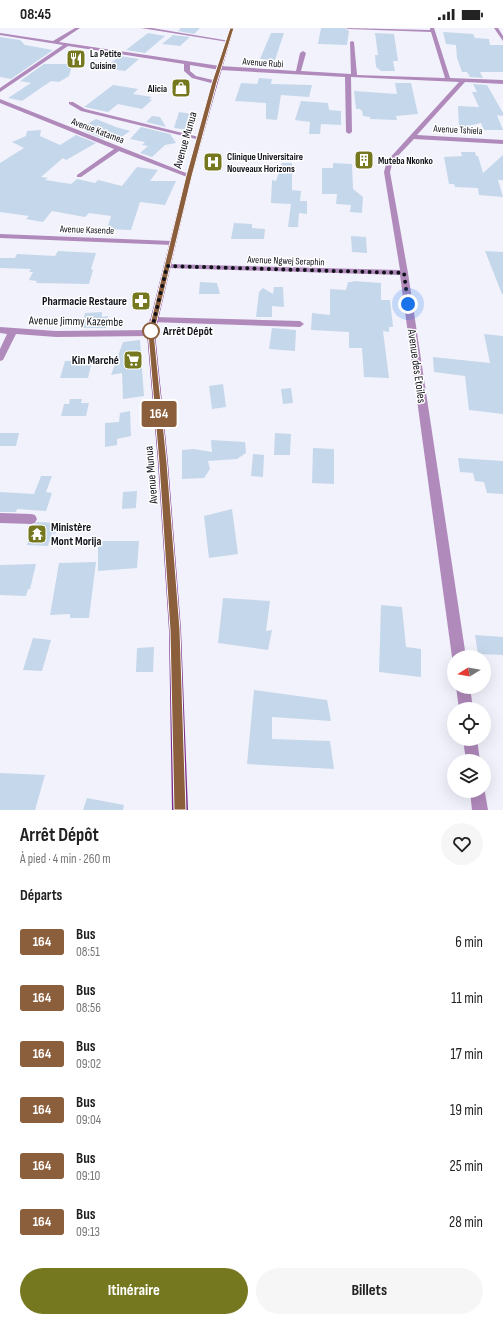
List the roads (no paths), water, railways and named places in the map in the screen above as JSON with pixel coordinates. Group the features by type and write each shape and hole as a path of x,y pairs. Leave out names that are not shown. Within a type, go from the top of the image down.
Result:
{"main road":[{"name":"Avenue Munua","path":"180,810 175,630 163,463 151,333 189,176 215,82 232,28"}],"street":[{"path":"53,43 78,28"},
{"path":"143,28 228,41"},
{"path":"348,28 432,30 448,79"},
{"path":"496,28 503,40"},
{"name":"Avenue Rubi","path":"0,34 220,68 351,76 503,82"},
{"path":"349,132 352,42"},
{"path":"0,90 66,45"},
{"path":"298,73 303,53"},
{"path":"187,63 187,71 194,77 215,82"},
{"name":"Avenue des Etoiles","path":"458,650 404,273 387,172 390,161 464,80"},
{"name":"Avenue Katamea","path":"0,101 189,176"},
{"path":"71,103 83,110 200,138"},
{"name":"Avenue Tshiela","path":"412,137 503,142"},
{"path":"79,176 118,149"},
{"name":"Avenue Kasende","path":"0,236 172,243"},
{"name":"Avenue Ngwej Seraphin","path":"167,266 404,273"},
{"path":"153,320 300,324"},
{"name":"Avenue Jimmy Kazembe","path":"0,330 56,334 151,333"},
{"path":"0,358 13,331"},
{"path":"0,518 31,519"},
{"path":"479,798 480,810"}],"place":[{"name":"La Petite Cuisine","path":"76,59"},
{"name":"Alicia","path":"181,88"},
{"name":"Muteba Nkonko","path":"364,160"},
{"name":"Clinique Universitaire Nouveaux Horizons","path":"213,162"},
{"name":"Pharmacie Restaure","path":"141,301"},
{"name":"Arrêt Dépôt","path":"151,331"},
{"name":"Kin Marché","path":"133,360"},
{"name":"Ministère Mont Morija","path":"37,534"}]}
